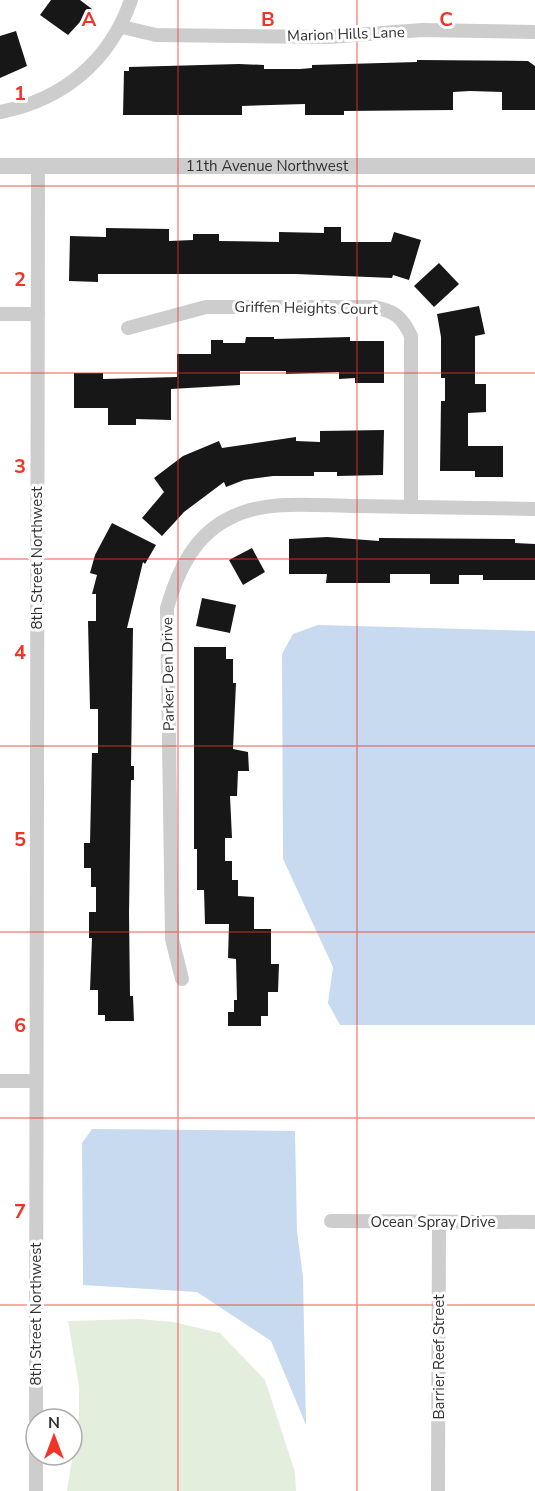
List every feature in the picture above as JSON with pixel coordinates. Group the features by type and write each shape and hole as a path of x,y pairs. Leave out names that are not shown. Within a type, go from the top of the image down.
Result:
{"street":[{"path":"0,112 30,106 60,92 93,62 122,27 131,0"},
{"name":"Marion Hills Lane","path":"122,27 167,35 329,37 422,30 535,32"},
{"name":"11th Avenue Northwest","path":"0,166 535,166"},
{"name":"8th Street Northwest","path":"36,1407 38,166"},
{"name":"Griffen Heights Court","path":"128,328 206,307 374,308 392,311 403,319 411,336 411,507"},
{"path":"0,314 38,314"},
{"name":"Parker Den Drive","path":"182,979 172,939 167,608 176,576 192,549 209,533 233,516 256,508 535,509"},
{"path":"0,1081 36,1081"},
{"name":"Ocean Spray Drive","path":"331,1221 535,1222"},
{"name":"Barrier Reef Street","path":"438,1491 439,1222"},
{"path":"36,1467 36,1491"}],"green space":[{"path":"139,1319 173,1322 220,1333 265,1380 295,1472 296,1491 67,1491 71,1467 84,1467 84,1407 79,1407 79,1387 68,1321"}],"water":[{"path":"318,625 535,631 535,1025 340,1025 328,1003 333,967 283,859 282,654 293,634"},
{"path":"92,1129 295,1131 297,1231 303,1277 306,1425 271,1341 197,1292 83,1285 82,1143"}],"building":[{"path":"51,0 80,0 92,9 68,35 40,15"},
{"path":"16,31 27,66 0,78 0,36"},
{"path":"417,60 528,61 535,66 535,110 502,110 502,92 470,91 453,92 453,110 344,111 344,115 305,115 305,104 242,106 242,115 123,115 124,71 129,71 129,67 239,64 264,65 264,69 300,69 312,68 312,65 417,62"},
{"path":"324,227 341,227 341,242 391,242 394,232 421,240 409,280 393,275 392,278 296,274 98,274 98,282 69,281 70,236 106,237 106,228 169,229 169,241 193,240 193,234 219,234 219,241 279,242 279,232 324,233"},
{"path":"439,263 459,284 434,307 414,286"},
{"path":"479,306 485,334 475,336 475,384 486,384 486,412 468,413 468,446 503,446 503,477 475,477 475,471 440,471 441,401 445,401 445,378 441,378 441,337 437,314"},
{"path":"246,337 274,337 274,339 350,337 350,341 384,341 384,383 355,383 355,378 339,379 339,372 286,374 286,371 240,371 240,385 171,389 171,420 136,419 136,425 108,425 108,408 74,408 74,373 103,373 103,379 177,377 177,354 211,354 211,340 223,340 223,343 245,343"},
{"path":"384,430 383,475 337,476 337,472 314,472 314,476 273,476 244,480 226,487 224,482 184,512 162,536 142,518 164,492 154,478 183,456 219,441 222,448 296,437 296,441 320,442 320,431"},
{"path":"112,523 156,545 145,564 143,562 127,628 133,628 131,766 134,766 134,780 131,780 129,913 130,996 133,996 134,1021 105,1021 105,1015 98,1015 98,990 90,990 92,938 89,938 89,912 96,912 96,887 91,887 91,868 84,868 84,843 90,843 92,753 98,753 98,709 90,709 88,621 96,621 96,594 92,594 97,575 90,573 95,555"},
{"path":"327,537 379,541 379,538 515,539 515,543 535,544 535,580 483,580 483,575 459,575 459,584 430,584 430,574 390,574 390,583 326,583 327,574 289,574 289,539"},
{"path":"252,548 265,572 243,585 229,560"},
{"path":"202,598 236,605 230,633 196,626"},
{"path":"194,647 226,647 226,659 233,659 233,683 236,683 233,749 248,752 249,771 238,771 237,796 230,796 232,838 225,838 225,861 232,861 232,880 238,880 238,896 254,897 254,929 271,929 271,964 279,964 278,992 268,992 268,1016 261,1016 261,1026 228,1026 228,1012 234,1012 234,1000 237,1000 236,959 228,958 229,924 205,924 204,890 197,890 197,849 194,849"}]}
